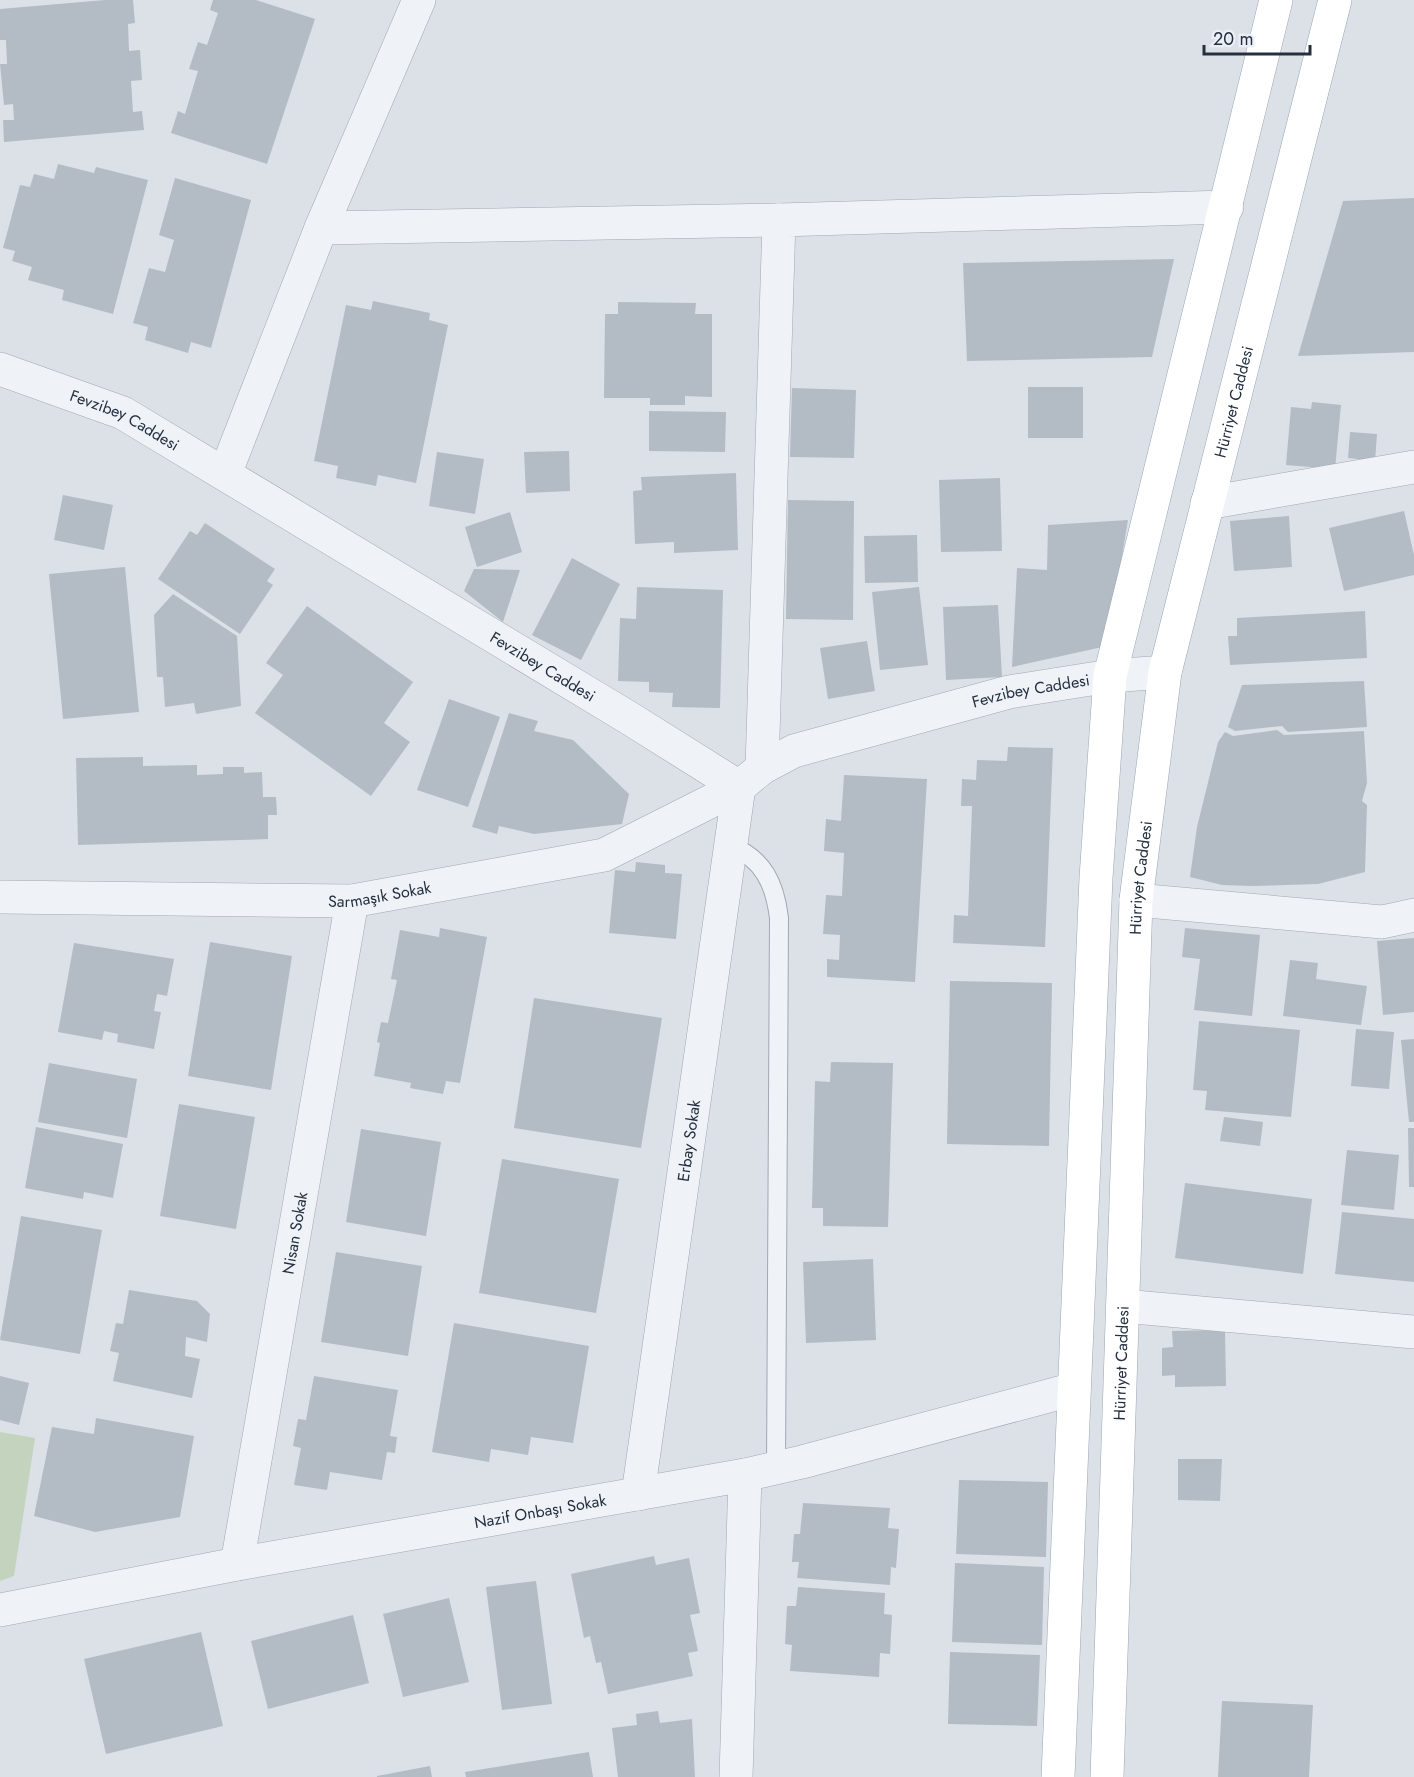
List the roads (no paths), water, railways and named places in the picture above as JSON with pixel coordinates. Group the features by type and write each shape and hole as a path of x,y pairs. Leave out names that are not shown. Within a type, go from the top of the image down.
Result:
{"main road":[{"path":"1058,1777 1096,878 1110,676 1276,0"},
{"name":"Hürriyet Caddesi","path":"1107,1777 1136,900 1165,672 1335,0"}],"street":[{"path":"225,474 321,228 419,0"},
{"path":"321,228 779,220 1227,207"},
{"name":"Erbay Sokak","path":"638,1494 731,846 751,777 779,220"},
{"name":"Fevzibey Caddesi","path":"0,369 123,413 619,712 751,777 794,751 1009,692 1110,676 1165,672"},
{"path":"1207,503 1414,467"},
{"name":"Sarmaşık Sokak","path":"0,897 352,901 604,855 751,777"},
{"path":"1136,900 1382,922 1414,915"},
{"name":"Nisan Sokak","path":"237,1564 352,901"},
{"path":"1124,1306 1414,1332"},
{"name":"Nazif Onbaşı Sokak","path":"0,1610 237,1564 745,1475 1074,1389"},
{"path":"736,1777 745,1475"}],"lane":[{"path":"731,846 745,851 764,871 777,902 776,1468"}]}
